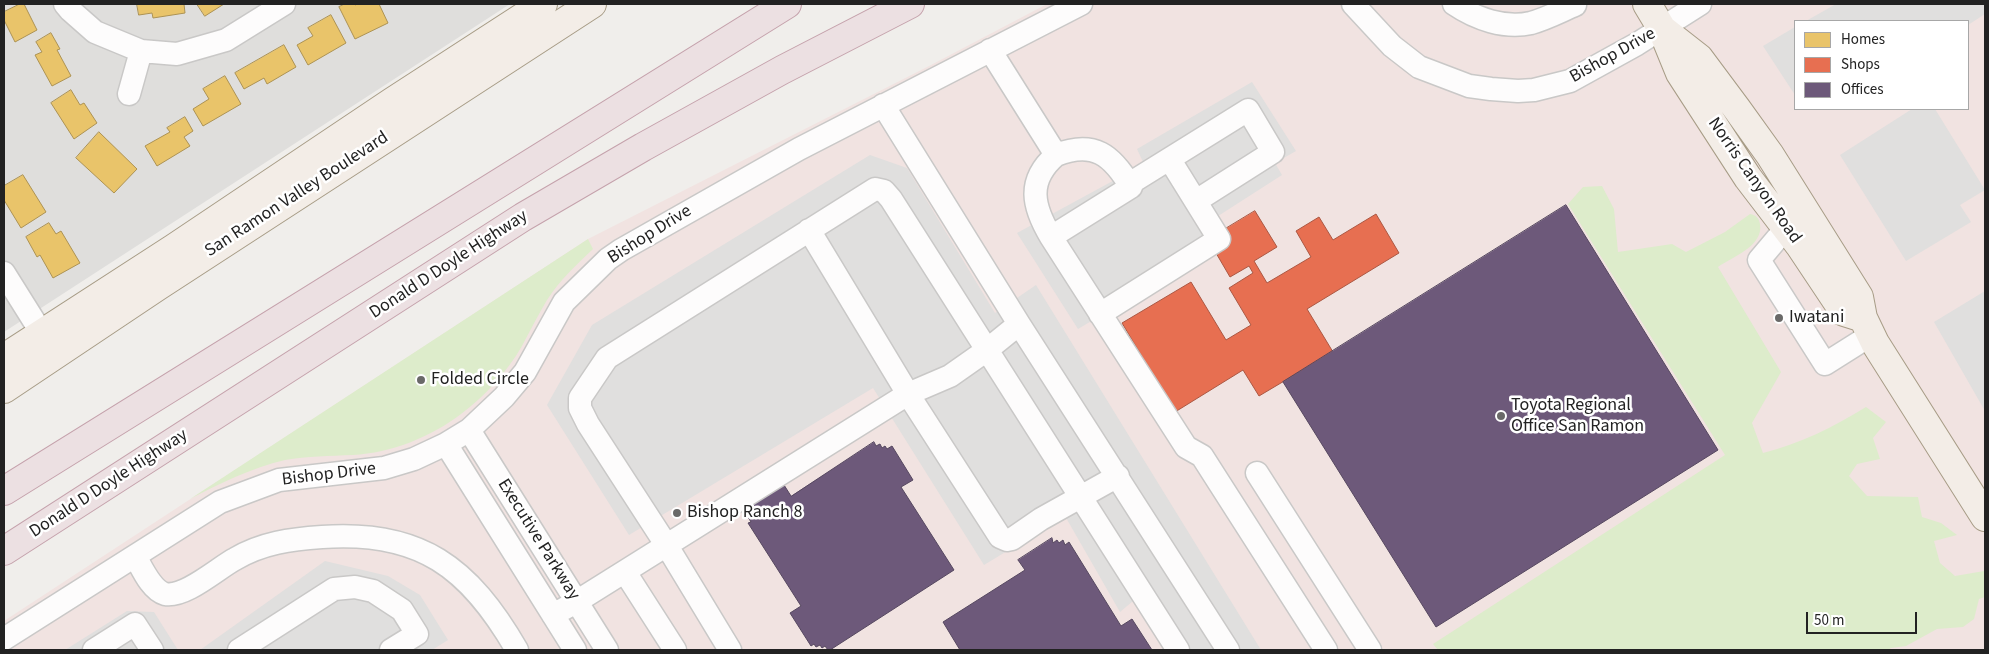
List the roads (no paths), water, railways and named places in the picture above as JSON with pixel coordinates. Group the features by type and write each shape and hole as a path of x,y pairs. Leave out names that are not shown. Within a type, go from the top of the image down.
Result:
{"highway":[{"path":"4,491 787,4"},
{"name":"Donald D Doyle Highway","path":"4,551 523,217 643,147 782,70 910,4"}],"main road":[{"name":"San Ramon Valley Boulevard","path":"4,389 49,345 174,248 511,23 543,4"},
{"name":"San Ramon Valley Boulevard","path":"4,358 49,345 174,276 592,4"},
{"name":"Norris Canyon Road","path":"1647,4 1662,29 1680,73 1748,178 1786,228 1844,312 1867,327"},
{"name":"Norris Canyon Road","path":"1662,29 1699,58 1770,155 1859,297 1867,327 1985,517"}],"street":[{"path":"66,4 70,10 95,32 141,51 177,54 226,40 284,4"},
{"name":"Bishop Drive","path":"4,639 220,502 250,489 279,480 384,468 414,459 446,444 469,430 504,397 525,372 564,302 608,259 685,212 799,149 1081,4"},
{"name":"Bishop Drive","path":"1353,4 1392,46 1419,67 1469,86 1491,90 1534,90 1570,81 1662,29 1700,4"},
{"path":"1454,4 1487,20 1511,25 1532,22 1575,5"},
{"path":"990,50 1056,155"},
{"path":"129,94 141,51"},
{"path":"883,105 1228,650"},
{"path":"1051,237 1130,187 1129,184 1248,110 1273,152 1196,201"},
{"path":"1129,184 1114,162 1103,154 1077,149 1056,155 1046,163 1041,172 1035,194 1039,218 1186,447 1202,456 1326,650"},
{"path":"1100,314 1219,239 1170,160"},
{"path":"730,650 667,546 588,424 580,408 580,398 607,358 875,189 884,191 1081,495 1178,650"},
{"path":"1786,228 1759,260 1825,364 1867,327"},
{"path":"809,230 908,394 1000,537 1007,540 1012,539 1081,495 1118,476"},
{"path":"4,273 49,345"},
{"path":"553,615 667,546 908,394 950,376 1020,324"},
{"name":"Executive Parkway","path":"469,430 607,650"},
{"name":"Executive Parkway","path":"446,444 575,650"},
{"path":"1258,473 1370,650"},
{"path":"135,556 158,590 166,594 179,594 236,558 269,544 299,538 345,535 382,539 410,546 442,561 463,577 487,603 516,650"},
{"path":"625,572 675,650"},
{"path":"239,650 334,589 355,587 373,591 402,610 417,634 391,650"},
{"path":"94,650 135,624 152,650"}],"place":[{"name":"Iwatani","path":"1779,318"},
{"name":"Folded Circle","path":"421,380"},
{"name":"Toyota Regional Office San Ramon","path":"1501,416"},
{"name":"Bishop Ranch 8","path":"677,513"}]}
